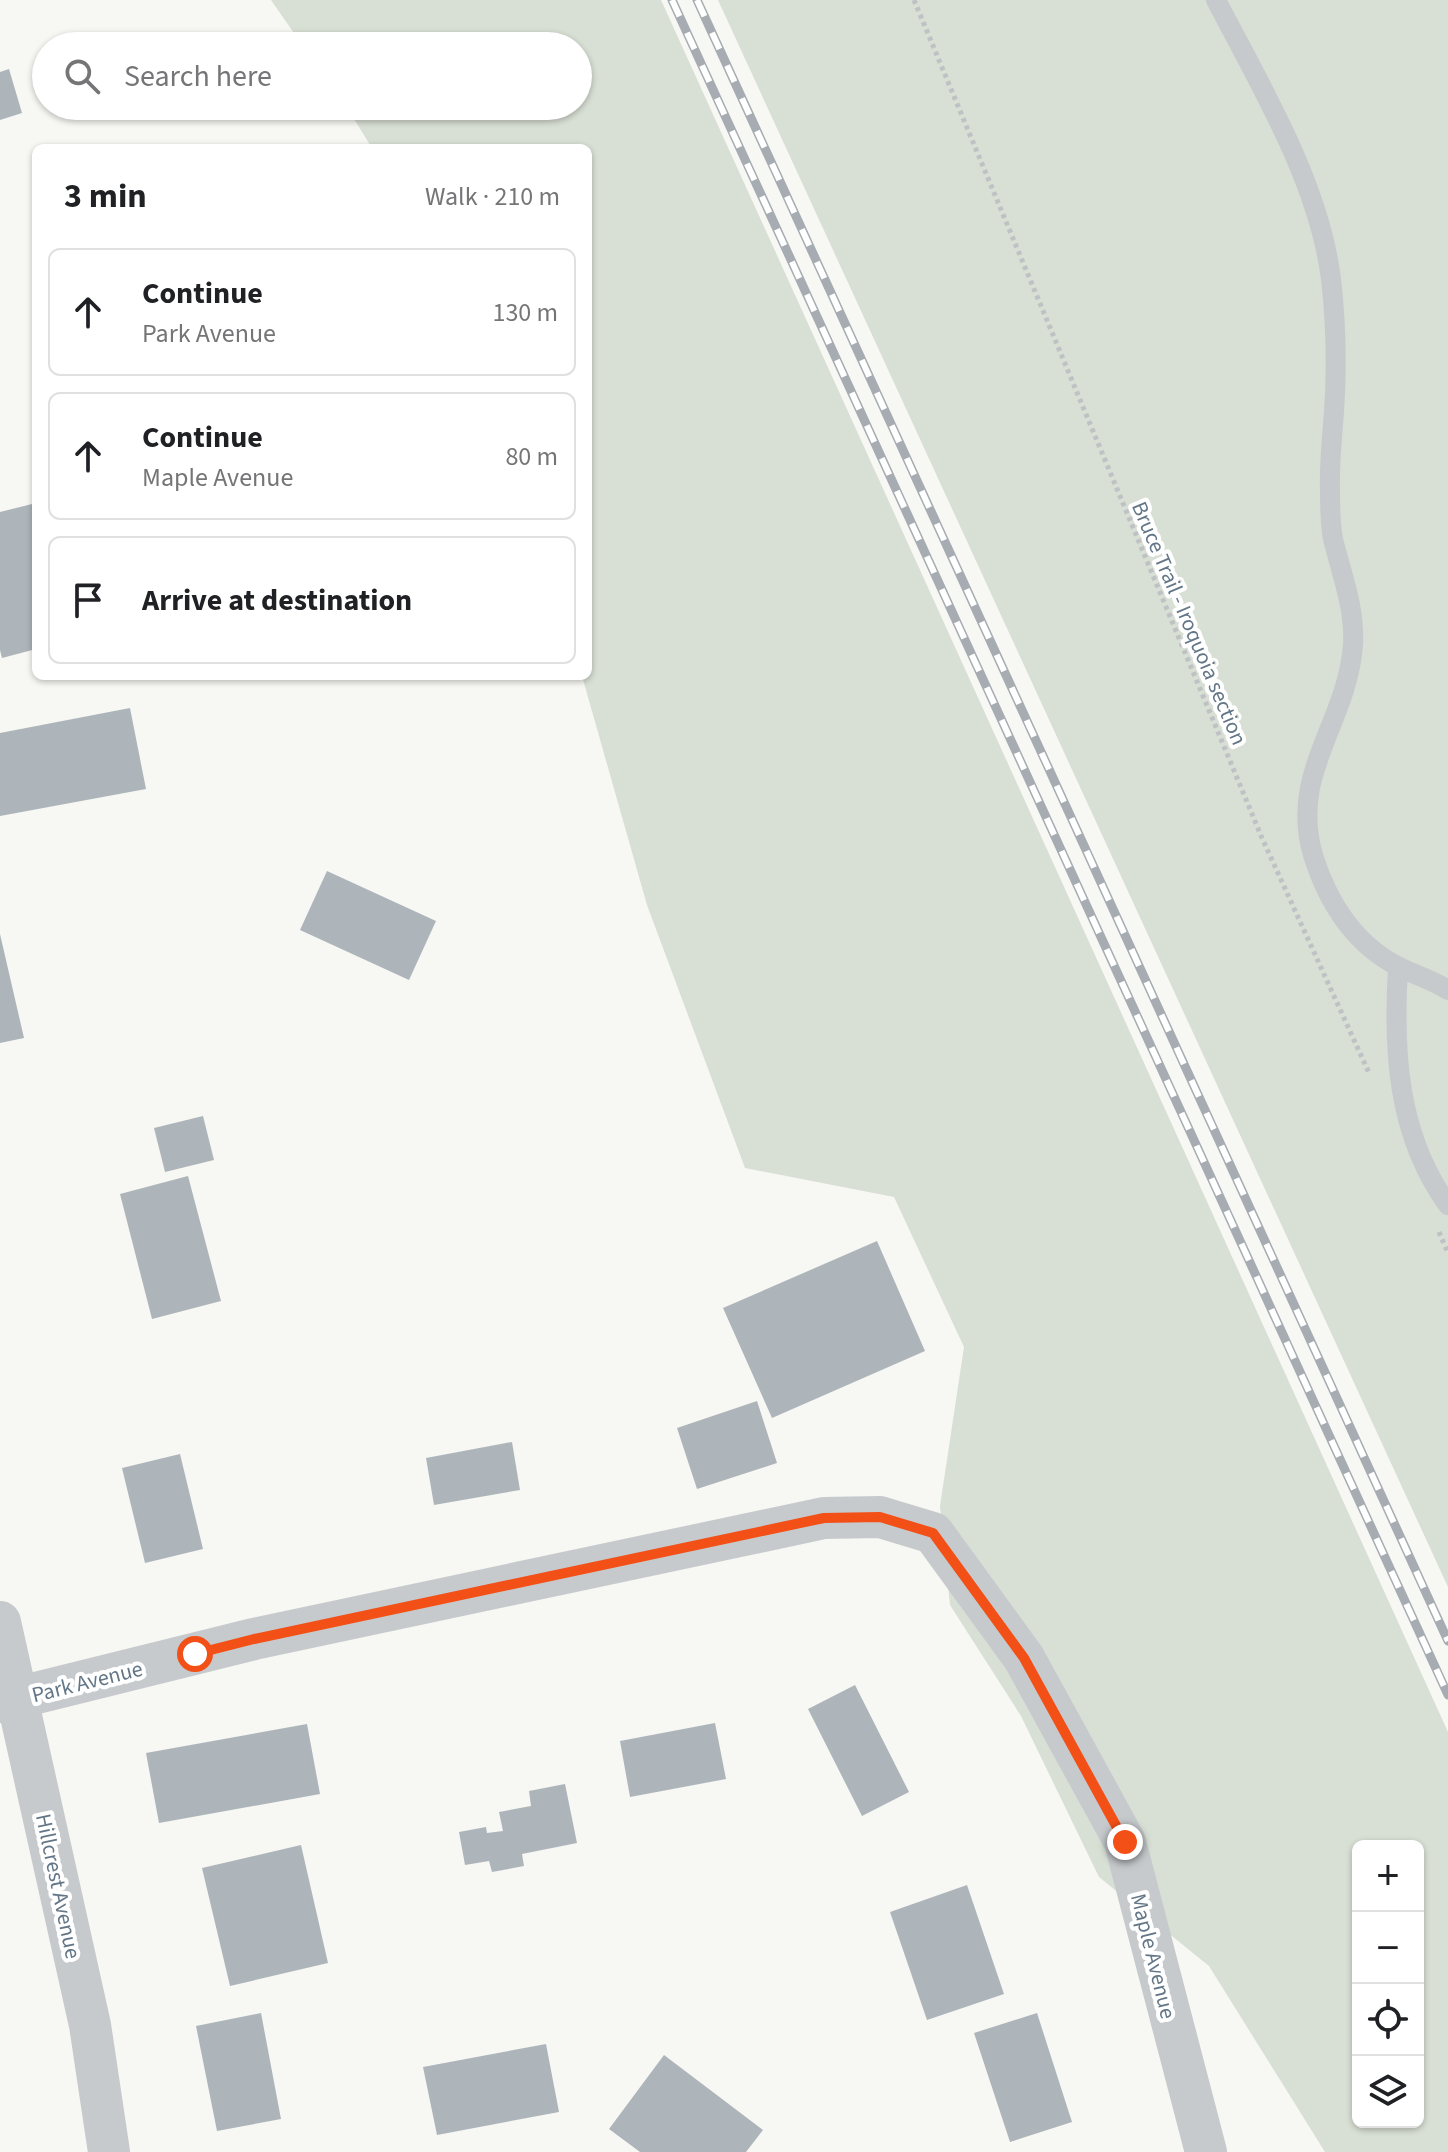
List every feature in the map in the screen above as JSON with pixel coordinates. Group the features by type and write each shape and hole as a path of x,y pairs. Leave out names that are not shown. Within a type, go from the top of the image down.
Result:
{"street":[{"name":"Park Avenue","path":"9,1700 254,1639 824,1518 880,1517"},
{"name":"Maple Avenue","path":"880,1517 933,1533 1024,1658 1125,1842 1206,2152"},
{"name":"Hillcrest Avenue","path":"0,1622 9,1700 90,2025 109,2152"}],"lane":[{"path":"1216,0 1281,125 1310,201 1331,277 1336,354 1331,506 1333,537 1351,599 1354,630 1351,664 1339,705 1308,787 1305,823 1325,887 1344,923 1365,944 1398,967 1448,990"},
{"path":"1398,967 1397,1031 1406,1119 1422,1163 1448,1205"}],"path":[{"name":"Bruce Trail - Iroquoia section","path":"914,0 1262,838 1372,1078"},
{"path":"1438,1228 1448,1253"}],"shaded area":[{"path":"271,0 661,0 1448,1732 1448,2152 1325,2152 1209,1966 1099,1877 1021,1716 950,1605 940,1506 964,1347 894,1197 745,1168 647,905 583,680 592,680 592,144 370,144 355,120 592,120 592,32 293,32"},
{"path":"718,0 1448,0 1448,1587"}],"building":[{"path":"9,69 22,113 0,120 0,72"},
{"path":"32,504 32,650 2,658 0,650 0,512"},
{"path":"130,708 146,789 0,816 0,733"},
{"path":"327,871 436,921 409,980 300,930"},
{"path":"0,934 24,1038 0,1043"},
{"path":"203,1116 214,1160 165,1172 154,1128"},
{"path":"188,1176 221,1301 152,1319 120,1194"},
{"path":"877,1241 925,1351 772,1418 723,1308"},
{"path":"757,1401 777,1463 697,1489 677,1428"},
{"path":"512,1442 520,1490 434,1505 426,1458"},
{"path":"180,1454 203,1549 145,1563 122,1468"},
{"path":"855,1685 909,1792 862,1816 808,1709"},
{"path":"715,1723 726,1779 630,1797 620,1741"},
{"path":"307,1724 320,1794 159,1823 146,1753"},
{"path":"565,1784 577,1843 522,1854 524,1866 492,1872 489,1861 465,1865 459,1832 486,1827 487,1833 503,1831 499,1812 531,1806 529,1791"},
{"path":"301,1845 328,1963 230,1986 202,1868"},
{"path":"967,1885 1004,1994 927,2020 890,1912"},
{"path":"261,2013 281,2119 217,2131 196,2026"},
{"path":"1037,2013 1072,2122 1010,2142 974,2033"},
{"path":"546,2044 559,2112 437,2135 423,2067"},
{"path":"664,2055 763,2130 746,2152 640,2152 609,2129"}],"railway":[{"path":"672,0 1448,1695"},
{"path":"697,0 1448,1641"}],"route":[{"path":"195,1654 824,1518 880,1517 933,1533 1024,1658 1125,1842"}]}
